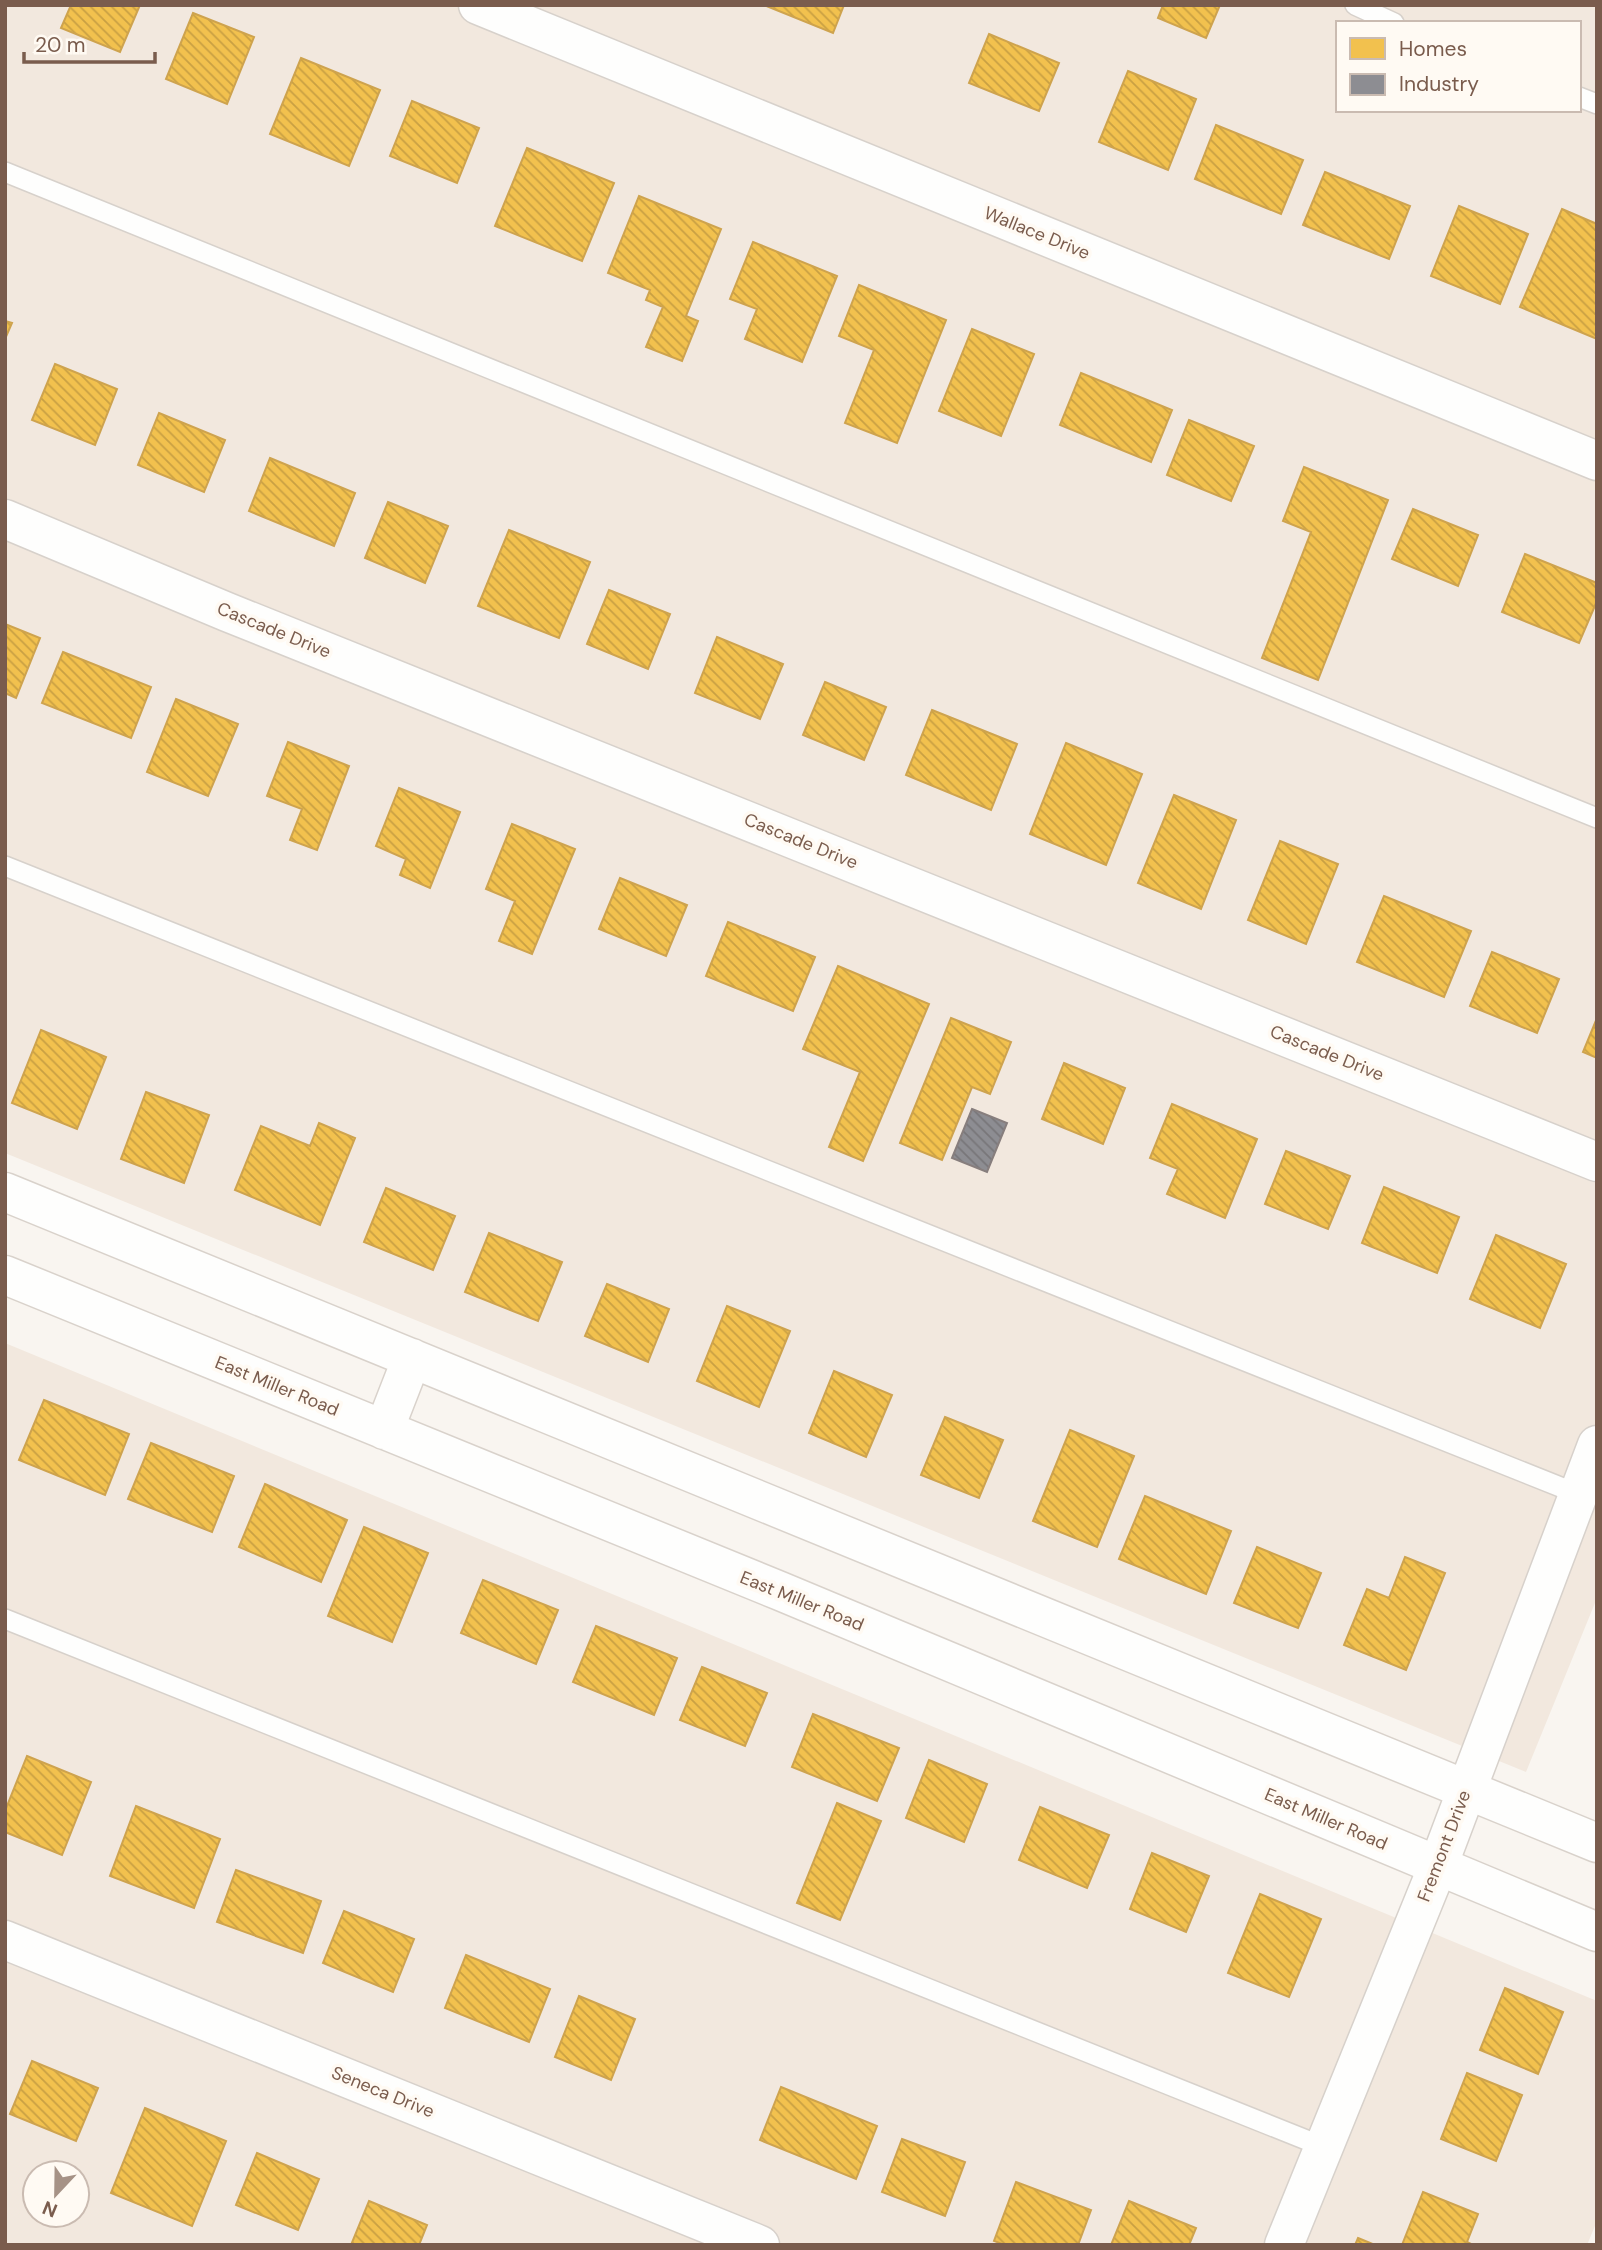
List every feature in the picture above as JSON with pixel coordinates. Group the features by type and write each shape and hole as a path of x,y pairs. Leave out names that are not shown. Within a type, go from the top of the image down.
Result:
{"street":[{"name":"Wallace Drive","path":"478,5 1597,461"},
{"name":"Cascade Drive","path":"5,519 228,612 1597,1162"},
{"path":"5,1192 1597,1843"},
{"name":"East Miller Road","path":"5,1275 793,1597 1597,1932"},
{"path":"384,1430 412,1358"},
{"name":"Fremont Drive","path":"1284,2245 1438,1866 1597,1445"},
{"name":"Seneca Drive","path":"5,1940 760,2245"}],"lane":[{"path":"1355,5 1390,21"},
{"path":"5,172 1597,818"},
{"path":"5,866 1578,1494"},
{"path":"5,1619 1324,2147"}],"shaded area":[{"path":"5,5 1597,5 1597,1598 1526,1772 5,1153"},
{"path":"5,1343 1597,2001 1597,2221 1587,2245 5,2245"}],"building: Homes":[{"path":"71,5 140,5 120,52 61,28"},
{"path":"764,5 844,5 833,33"},
{"path":"1163,5 1220,5 1206,38 1158,18"},
{"path":"193,13 254,37 227,104 166,79"},
{"path":"989,34 1059,63 1039,111 969,83"},
{"path":"301,58 380,90 349,166 270,134"},
{"path":"1128,71 1196,99 1168,170 1099,142"},
{"path":"412,101 479,128 457,183 390,156"},
{"path":"1216,125 1303,160 1281,214 1195,179"},
{"path":"527,148 614,183 582,261 495,226"},
{"path":"1325,172 1410,206 1389,259 1303,225"},
{"path":"639,196 721,229 686,316 698,321 682,361 646,347 663,307 646,300 650,290 608,273"},
{"path":"1459,206 1528,234 1500,304 1431,276"},
{"path":"1562,209 1597,224 1597,339 1520,307"},
{"path":"753,242 837,276 802,362 745,339 757,309 730,299"},
{"path":"859,285 946,320 897,443 845,423 874,350 839,336"},
{"path":"5,321 12,323 5,339"},
{"path":"972,329 1034,354 1001,436 939,411"},
{"path":"55,364 117,389 95,445 32,420"},
{"path":"1081,373 1172,410 1151,462 1060,425"},
{"path":"159,413 225,440 204,492 138,465"},
{"path":"1189,420 1254,446 1231,501 1167,475"},
{"path":"270,458 355,493 334,546 249,511"},
{"path":"1304,467 1388,500 1318,680 1262,658 1311,532 1283,521"},
{"path":"388,502 448,526 425,583 365,558"},
{"path":"1413,509 1478,535 1458,586 1392,559"},
{"path":"509,530 590,562 559,638 478,606"},
{"path":"1525,554 1597,583 1597,601 1579,643 1502,612"},
{"path":"609,590 670,614 648,669 587,644"},
{"path":"5,624 40,638 16,698 5,693"},
{"path":"717,637 783,664 760,719 695,693"},
{"path":"63,652 151,687 131,738 42,703"},
{"path":"825,682 886,707 864,760 803,735"},
{"path":"176,699 238,724 208,796 147,772"},
{"path":"932,710 1017,744 991,810 906,775"},
{"path":"288,742 349,766 317,850 290,840 302,809 267,796"},
{"path":"1066,743 1142,774 1106,865 1030,834"},
{"path":"399,788 460,812 430,888 400,875 406,859 376,846"},
{"path":"1174,795 1236,820 1201,909 1138,883"},
{"path":"512,824 575,849 532,954 499,941 515,901 486,889"},
{"path":"1280,841 1338,864 1306,944 1248,920"},
{"path":"620,878 687,905 666,956 599,929"},
{"path":"1384,896 1471,931 1444,997 1357,962"},
{"path":"728,922 815,957 793,1011 706,976"},
{"path":"1492,952 1559,979 1537,1033 1470,1006"},
{"path":"838,966 929,1004 863,1161 829,1147 860,1072 803,1049"},
{"path":"951,1018 1011,1042 990,1094 972,1087 942,1160 900,1143"},
{"path":"1597,1018 1597,1058 1583,1052"},
{"path":"41,1030 106,1057 77,1129 12,1103"},
{"path":"1064,1063 1125,1088 1103,1144 1042,1119"},
{"path":"146,1092 209,1115 184,1183 121,1159"},
{"path":"1172,1104 1257,1139 1225,1218 1167,1194 1178,1169 1150,1158"},
{"path":"319,1123 355,1138 320,1225 235,1190 261,1126 310,1146"},
{"path":"1286,1151 1350,1176 1328,1229 1265,1204"},
{"path":"1384,1187 1459,1217 1437,1273 1362,1243"},
{"path":"386,1188 455,1216 433,1270 364,1242"},
{"path":"489,1233 562,1262 538,1321 465,1292"},
{"path":"1496,1235 1566,1264 1540,1328 1470,1299"},
{"path":"607,1284 669,1309 648,1362 585,1336"},
{"path":"727,1306 790,1331 759,1407 697,1381"},
{"path":"834,1371 892,1395 866,1457 809,1433"},
{"path":"44,1400 129,1434 105,1495 19,1460"},
{"path":"945,1417 1003,1440 979,1498 921,1475"},
{"path":"1070,1430 1134,1456 1097,1547 1033,1521"},
{"path":"151,1443 234,1476 212,1532 128,1499"},
{"path":"265,1484 347,1520 321,1582 239,1547"},
{"path":"1145,1496 1231,1531 1206,1594 1119,1559"},
{"path":"364,1527 428,1553 392,1642 328,1616"},
{"path":"1257,1547 1321,1573 1298,1628 1234,1603"},
{"path":"1405,1557 1445,1573 1406,1670 1344,1645 1367,1589 1389,1598"},
{"path":"483,1580 558,1610 536,1664 461,1633"},
{"path":"596,1626 677,1658 654,1715 573,1682"},
{"path":"702,1667 767,1693 745,1746 680,1720"},
{"path":"813,1714 899,1748 877,1801 792,1767"},
{"path":"27,1756 91,1782 62,1855 5,1832 5,1811"},
{"path":"929,1760 987,1784 964,1842 906,1818"},
{"path":"837,1803 881,1821 840,1920 797,1903"},
{"path":"136,1806 220,1839 194,1908 110,1876"},
{"path":"1040,1807 1109,1835 1087,1888 1019,1860"},
{"path":"1152,1853 1209,1876 1186,1932 1130,1909"},
{"path":"236,1870 321,1901 303,1953 217,1922"},
{"path":"1260,1894 1321,1919 1289,1997 1228,1973"},
{"path":"344,1911 414,1939 393,1992 323,1963"},
{"path":"466,1955 550,1989 529,2042 445,2008"},
{"path":"1505,1988 1563,2012 1538,2074 1480,2050"},
{"path":"579,1996 635,2019 611,2080 555,2057"},
{"path":"32,2061 98,2088 76,2141 10,2114"},
{"path":"1467,2073 1522,2095 1496,2161 1441,2139"},
{"path":"781,2087 877,2126 856,2179 760,2140"},
{"path":"145,2108 226,2141 192,2226 111,2193"},
{"path":"902,2139 965,2162 945,2216 882,2192"},
{"path":"257,2153 319,2179 298,2230 236,2205"},
{"path":"1016,2182 1091,2210 1078,2245 1005,2245 994,2241"},
{"path":"1423,2192 1478,2214 1467,2242 1473,2245 1402,2245"},
{"path":"369,2201 427,2225 419,2245 351,2245"},
{"path":"1129,2201 1196,2228 1189,2245 1111,2245"},
{"path":"1358,2238 1375,2245 1355,2245"}],"building: Industry":[{"path":"972,1109 1007,1123 987,1172 952,1158"}]}
